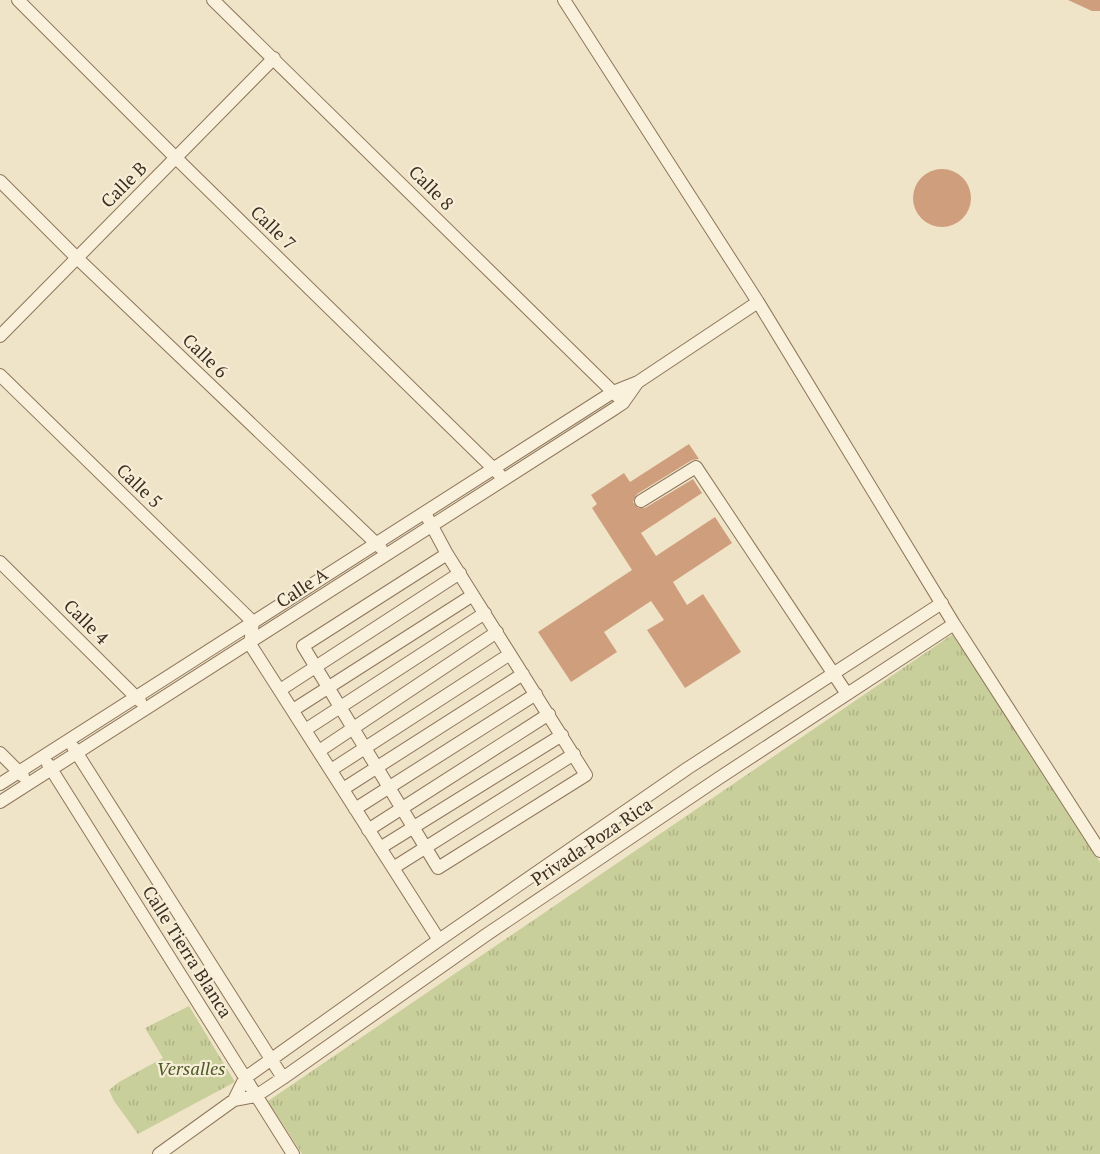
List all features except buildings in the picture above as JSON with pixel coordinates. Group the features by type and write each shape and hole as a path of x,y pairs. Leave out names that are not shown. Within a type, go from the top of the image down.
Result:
{"street":[{"name":"Calle 7","path":"18,0 505,480"},
{"name":"Calle 8","path":"213,0 623,403"},
{"path":"564,0 758,302 954,624 1100,851"},
{"name":"Calle B","path":"0,336 274,58"},
{"name":"Calle 6","path":"0,181 77,258 388,555"},
{"path":"623,403 638,382 758,302"},
{"name":"Calle 5","path":"0,375 253,622"},
{"name":"Calle A","path":"0,784 614,392 638,382"},
{"name":"Calle A","path":"0,802 623,403"},
{"path":"641,501 696,467 848,694"},
{"path":"424,513 447,554 586,775 438,868 303,646 447,554"},
{"name":"Calle 4","path":"0,562 147,708"},
{"path":"280,690 460,573"},
{"path":"293,710 473,595"},
{"path":"234,1100 245,1078 439,940 688,768 942,603"},
{"path":"305,730 485,614"},
{"path":"253,622 250,644 439,940"},
{"name":"Privada Poza Rica","path":"256,1096 486,935 954,624"},
{"path":"319,751 497,632"},
{"path":"331,770 510,654"},
{"path":"343,789 523,674"},
{"path":"355,809 536,693"},
{"path":"368,830 549,714"},
{"path":"380,848 562,735"},
{"name":"Calle Tierra Blanca","path":"68,740 283,1078"},
{"path":"0,753 30,783"},
{"path":"393,868 574,754"},
{"name":"Calle Tierra Blanca","path":"44,755 293,1154"},
{"path":"159,1154 234,1100 256,1096"}],"green space":[{"path":"956,632 1100,862 1100,1154 302,1154 268,1101"},
{"name":"Versalles","path":"189,1006 235,1082 138,1134 114,1101 109,1090 163,1058 145,1028"}]}
